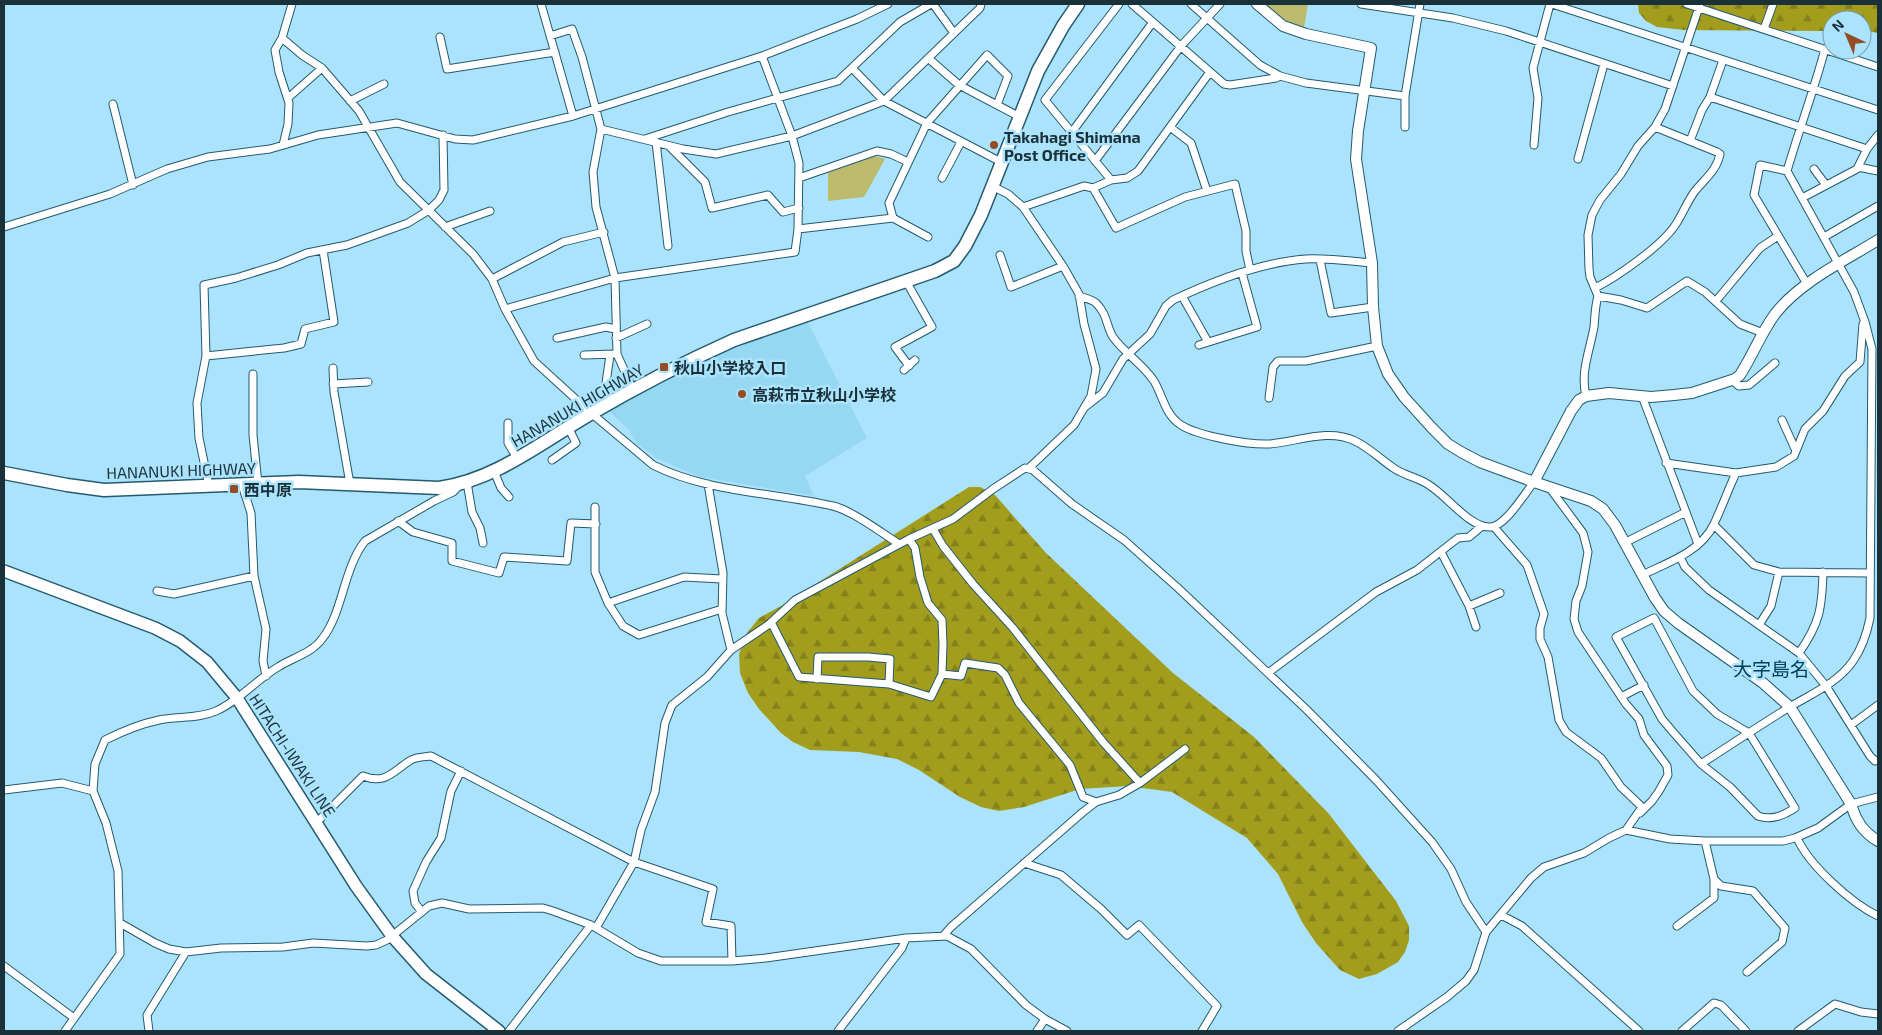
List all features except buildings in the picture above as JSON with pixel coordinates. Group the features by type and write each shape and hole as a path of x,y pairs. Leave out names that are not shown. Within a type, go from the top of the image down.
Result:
{"highway":[{"name":"HANANUKI HIGHWAY","path":"4,473 66,486 104,490 299,482 439,488 464,483 494,471 611,402 677,366 734,340 945,267 954,261 971,234 1047,52 1078,4"}],"main road":[{"name":"HITACHI-IWAKI LINE","path":"4,571 137,621 180,641 207,662 237,698 356,886 392,936 426,974 499,1031"}],"street":[{"path":"283,145 288,124 289,103 279,72 275,50 282,38 292,4"},
{"path":"541,4 573,116"},
{"path":"4,228 110,194 167,170 208,157 270,149 318,136 397,123 455,139 473,140 573,116 762,56 857,19 888,4"},
{"path":"645,139 728,112 838,81 900,22 932,4 954,33"},
{"path":"601,129 682,149 716,154 792,136 884,101 980,8 981,4"},
{"path":"1111,180 1046,100 1119,4"},
{"path":"1132,4 1224,84 1230,85 1280,76"},
{"path":"1191,4 1260,65 1280,76 1306,83 1406,96"},
{"path":"1096,161 1181,46 1220,4"},
{"path":"1257,4 1283,26 1306,34 1371,48 1358,131 1356,159 1372,263 1373,308 1377,346 1382,362 1395,385 1432,428 1448,444 1461,452 1480,462 1598,505 1611,519 1655,598 1669,616 1763,683 1790,706 1851,804 1855,817 1863,830 1878,840"},
{"path":"1361,4 1453,18 1539,41 1673,86"},
{"path":"1405,128 1406,96 1420,4"},
{"path":"1534,145 1538,98 1533,68 1539,41 1551,4 1878,110"},
{"path":"1687,4 1699,6 1822,48"},
{"path":"1764,29 1773,4"},
{"path":"1586,396 1584,371 1594,326 1595,307 1598,296 1589,269 1588,235 1592,216 1600,200 1621,174 1638,146 1655,127 1665,109 1699,6"},
{"path":"1072,132 1153,22"},
{"path":"550,36 572,29 582,57 601,129 593,172 596,207 616,278 616,338 606,383 611,402"},
{"path":"440,37 447,69 555,52"},
{"path":"282,38 302,55 322,68 370,128 400,182 473,254 492,279 505,309 534,361 653,465 697,482 834,506 899,544"},
{"path":"893,218 889,203 927,123 987,55 1008,76 997,106"},
{"path":"505,309 616,278 795,252 798,229 799,163 792,136 762,56"},
{"path":"928,58 959,85 1020,117"},
{"path":"1690,141 1702,110 1710,97 1723,60"},
{"path":"1701,764 1790,706 1826,686 1844,671 1853,661 1865,639 1870,618 1874,482 1873,361 1875,349 1854,292 1787,171 1822,60"},
{"path":"1857,60 1878,67"},
{"path":"1578,159 1604,64"},
{"path":"288,98 322,68"},
{"path":"852,68 884,101 1002,162"},
{"path":"1023,207 1084,186 1093,188 1111,180 1127,178 1136,173 1210,72"},
{"path":"350,101 384,84"},
{"path":"1710,97 1867,149"},
{"path":"113,104 133,185"},
{"path":"1170,127 1191,143 1207,191"},
{"path":"1595,288 1614,278 1665,237 1675,226 1694,193 1714,171 1720,154 1655,127"},
{"path":"209,486 199,438 197,403 206,356 204,285 236,278 278,265 307,252 347,245 408,223 429,210 444,190 443,135"},
{"path":"1802,198 1837,181 1858,167 1867,149 1878,135"},
{"path":"656,142 668,246"},
{"path":"942,178 961,142"},
{"path":"669,145 704,182 712,208 768,194 783,212 798,208"},
{"path":"799,178 877,151 891,154 908,162"},
{"path":"1787,171 1760,166 1754,195 1807,284"},
{"path":"1858,167 1878,171"},
{"path":"1814,169 1826,185"},
{"path":"1093,188 1116,228 1185,197 1235,184 1246,231 1246,250 1250,270"},
{"path":"509,1031 593,927 634,862 641,830 655,792 665,723 672,705 707,677 731,650 771,622 795,600 899,544 933,529 960,514 1019,470 1029,468 1065,435 1074,425 1085,407 1094,387 1096,369 1079,296 1063,266 1023,207 1008,194 992,186"},
{"path":"1824,237 1878,206"},
{"path":"445,227 490,211"},
{"path":"798,229 893,218 928,237"},
{"path":"492,279 563,242 604,232"},
{"path":"1716,301 1760,248 1778,236"},
{"path":"1494,527 1512,511 1534,482 1571,411 1579,400 1586,396 1609,393 1666,396 1692,393 1732,380 1740,375 1763,333 1782,306 1807,284 1878,240"},
{"path":"206,356 284,348 301,344 305,329 334,322 323,250"},
{"path":"1000,256 1011,287 1063,266"},
{"path":"1085,407 1103,393 1128,353 1150,334 1169,303 1182,296 1250,270 1291,261 1320,260 1372,263"},
{"path":"1320,260 1331,314 1373,308"},
{"path":"1199,345 1257,326 1242,273"},
{"path":"906,281 932,326 895,346 906,368 916,360"},
{"path":"1598,296 1621,300 1646,308 1687,281 1705,292 1740,324 1763,333"},
{"path":"1079,296 1095,302 1105,315 1112,336 1153,379 1166,408 1181,425 1198,432 1219,437 1268,444 1319,436 1355,440 1397,470 1429,485 1470,519 1482,526 1494,527 1527,565 1544,614 1540,628 1540,639 1548,657 1559,720 1566,732 1601,758 1621,787 1642,807 1640,813"},
{"path":"1182,296 1208,342"},
{"path":"1666,463 1736,474 1776,467 1794,456 1805,428 1823,411 1845,376 1860,362 1864,318"},
{"path":"616,338 647,324"},
{"path":"557,338 606,327 615,329"},
{"path":"1269,398 1273,367 1278,361 1306,361 1377,346"},
{"path":"584,355 613,355"},
{"path":"613,355 633,390"},
{"path":"1732,380 1739,386 1749,385 1775,363"},
{"path":"333,368 333,384 350,484"},
{"path":"253,374 253,435 258,484"},
{"path":"333,384 368,382"},
{"path":"1642,396 1698,544"},
{"path":"1782,420 1796,451"},
{"path":"508,424 508,443 517,458"},
{"path":"552,460 576,443 568,427"},
{"path":"1029,468 1072,504 1124,540 1268,673 1376,780 1432,842 1451,869 1466,902 1486,932"},
{"path":"494,471 501,488 509,497"},
{"path":"1642,575 1680,557 1698,544 1714,525 1736,474"},
{"path":"65,1031 120,954 118,871 106,824 93,791 95,764 106,740 124,731 160,720 216,711 266,676 318,644 331,624 359,548 372,536 453,492 464,483 472,512 480,528 483,544"},
{"path":"708,484 722,580 722,609 731,650"},
{"path":"242,485 251,513 254,576 266,629 262,661 266,676"},
{"path":"1398,1031 1447,997 1466,981 1474,970 1486,932 1540,869 1584,853 1626,830 1652,801 1668,775 1667,766 1644,735 1639,719 1621,696 1578,632 1574,619 1576,600 1582,586 1588,552 1583,533 1548,486"},
{"path":"596,507 595,572 608,603 623,626 639,635 722,609"},
{"path":"1624,543 1686,512"},
{"path":"398,521 412,532 452,543 452,561 499,573 504,557 567,560 571,524 596,524"},
{"path":"1714,525 1754,565 1779,572 1870,573"},
{"path":"1268,673 1376,592 1417,570 1458,538 1469,537 1482,526"},
{"path":"933,529 943,546 972,584 1013,628 1103,742 1140,783"},
{"path":"771,622 798,677 889,684 931,697 942,674 942,620 928,603 920,577 915,548 909,539"},
{"path":"1442,552 1476,627"},
{"path":"1680,557 1685,567 1701,584 1799,653 1826,686 1870,756 1878,760"},
{"path":"1759,625 1770,606 1779,572"},
{"path":"1799,653 1814,630 1821,611 1823,572"},
{"path":"157,591 174,594 254,576"},
{"path":"608,603 684,577 722,580"},
{"path":"1468,606 1500,594"},
{"path":"1654,618 1693,691 1717,714 1749,733 1795,808 1779,817 1764,818 1758,816 1730,787 1701,764 1662,719 1644,685 1616,637 1654,618"},
{"path":"1870,618 1878,618"},
{"path":"818,679 818,657 868,657 890,659 889,684"},
{"path":"942,674 961,676 965,663 998,668 1005,675 1019,703 1070,765 1083,797 1096,802"},
{"path":"1621,696 1644,685"},
{"path":"1851,725 1878,705"},
{"path":"943,936 950,927 1066,825 1096,802 1119,795 1140,783 1186,750"},
{"path":"317,822 363,776 374,780 394,774 412,759 431,756 634,862 713,889 706,922 731,926 732,962"},
{"path":"422,912 414,903 413,891 426,862 441,838 451,792 461,771"},
{"path":"4,790 62,783 93,791"},
{"path":"1626,830 1670,838 1705,841 1783,841 1796,838 1818,828 1851,804 1878,796"},
{"path":"1796,838 1810,860 1826,876 1859,905 1878,916"},
{"path":"1677,926 1714,898 1714,879 1705,841"},
{"path":"1024,863 1061,875 1101,909 1127,935 1139,924 1217,1006 1202,1031"},
{"path":"1714,879 1721,886 1753,891 1785,928 1782,942 1747,972"},
{"path":"120,923 155,943 169,949 186,952 221,948 282,947 313,943 367,946 376,945 392,936 429,906 442,903 469,909 542,908 564,914 593,927 650,958 661,961 732,962 906,938 943,936 954,939 971,950 1019,999 1045,1019 1067,1031"},
{"path":"1501,915 1522,926 1639,1031"},
{"path":"838,1031 902,948 906,938"},
{"path":"149,1031 147,1015 186,952"},
{"path":"4,966 74,1018"},
{"path":"1682,1031 1714,1003 1721,1004 1746,1031"},
{"path":"1798,1031 1834,1004 1861,1012 1878,1014"},
{"path":"1036,1031 1045,1019"}],"shaded area":[{"path":"1257,4 1308,4 1304,28 1294,30"},
{"path":"872,155 885,159 864,197 828,201 828,173"},
{"name":"高萩市立秋山小学校","path":"807,321 867,438 805,476 814,496 701,477 658,459 636,443 630,431 608,410 726,350"}],"green space":[{"path":"1638,4 1878,4 1878,33 1872,32 1872,10 1822,10 1822,31 1684,30 1657,27 1646,21 1639,13"},
{"path":"969,487 980,487 995,495 1046,553 1173,673 1254,737 1329,814 1396,901 1409,926 1409,940 1405,952 1398,962 1377,974 1359,979 1340,970 1316,943 1302,922 1278,874 1247,838 1172,792 1128,786 1080,789 1024,807 999,811 981,807 960,797 919,770 897,759 859,752 810,750 793,742 781,733 759,709 748,693 740,673 739,654 747,633 759,618"}],"place":[{"name":"Takahagi Shimana Post Office","path":"994,145"},
{"name":"秋山小学校入口","path":"664,367"},
{"name":"高萩市立秋山小学校","path":"742,394"},
{"name":"西中原","path":"234,489"}],"district":[{"name":"大字島名","path":"1771,668"}]}
